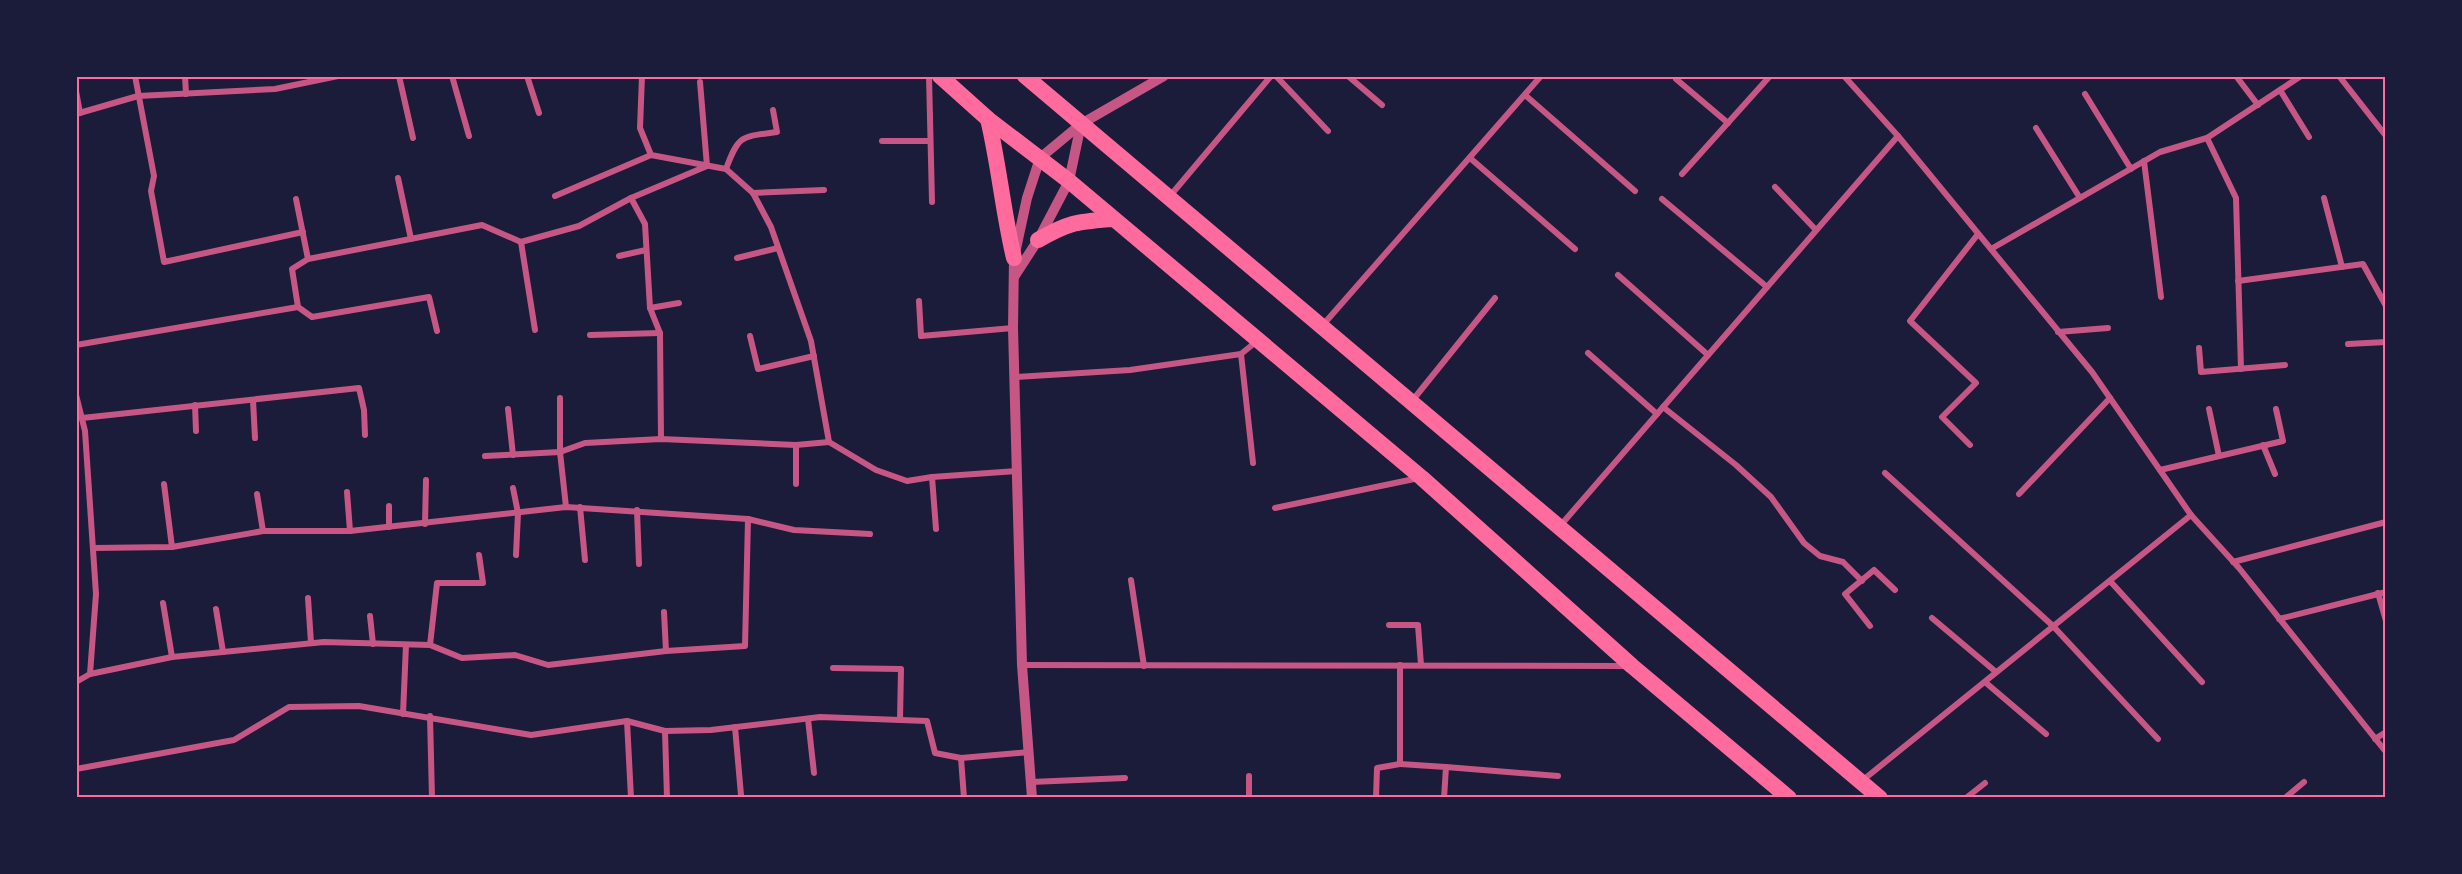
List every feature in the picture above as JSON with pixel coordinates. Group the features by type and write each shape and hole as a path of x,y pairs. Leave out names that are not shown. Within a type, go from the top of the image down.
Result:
{"highway":[{"path":"940,76 988,118 1069,181 1422,478 1632,666 1789,798"},
{"path":"1025,76 1880,798"},
{"path":"988,118 997,153 1004,213 1014,258"},
{"path":"1038,240 1064,225 1078,221 1112,219"}],"street":[{"path":"135,76 154,176 151,191 164,262 303,232"},
{"path":"185,76 186,94"},
{"path":"297,76 299,84"},
{"path":"76,92 78,114 138,96 275,89 338,76"},
{"path":"399,76 413,138"},
{"path":"452,76 469,136"},
{"path":"527,76 539,113"},
{"path":"642,76 640,128 651,155"},
{"path":"929,76 932,202"},
{"path":"1032,798 1022,665 1013,328 1014,258 1027,198 1040,158 1081,124 1164,76"},
{"path":"1168,199 1274,76 1328,131"},
{"path":"1348,76 1382,105"},
{"path":"1682,174 1770,76"},
{"path":"1845,76 1898,136 2058,332 2110,398 2191,515 2233,562 2385,752"},
{"path":"2236,76 2258,105"},
{"path":"1991,249 2160,152 2208,138 2301,76"},
{"path":"2339,76 2385,136"},
{"path":"1321,326 1540,77"},
{"path":"1676,79 1728,123"},
{"path":"700,82 707,166"},
{"path":"2280,90 2309,137"},
{"path":"2085,94 2131,169"},
{"path":"1525,95 1635,190"},
{"path":"726,169 735,145 747,136 777,132 773,110"},
{"path":"1014,277 1038,240 1069,181 1081,124"},
{"path":"2036,128 2080,198"},
{"path":"1560,527 1898,136"},
{"path":"2208,138 2236,198 2241,369"},
{"path":"882,141 929,141"},
{"path":"555,196 651,155 726,169 753,193 771,227 811,341 830,442"},
{"path":"1470,158 1575,249"},
{"path":"2144,161 2161,297"},
{"path":"298,307 292,269 308,259 482,225 521,242 579,226 632,198 707,166"},
{"path":"398,178 411,239"},
{"path":"1775,187 1816,230"},
{"path":"753,193 824,190"},
{"path":"632,198 645,224 650,308 660,333 661,439"},
{"path":"2324,198 2342,267"},
{"path":"296,199 308,259"},
{"path":"1662,199 1767,287"},
{"path":"1970,445 1942,417 1976,383 1910,321 1978,234"},
{"path":"521,242 535,330"},
{"path":"737,258 778,248"},
{"path":"619,256 646,250"},
{"path":"2238,281 2363,264 2385,306"},
{"path":"1618,275 1708,355"},
{"path":"76,345 298,307 312,317 429,297 437,331"},
{"path":"1412,402 1496,298"},
{"path":"919,301 921,336 1013,328"},
{"path":"650,308 679,303"},
{"path":"2058,332 2108,328"},
{"path":"590,336 660,333"},
{"path":"750,336 758,369 814,356"},
{"path":"1015,377 1130,370 1240,354 1258,340"},
{"path":"2348,344 2385,342"},
{"path":"2199,348 2202,372 2285,365"},
{"path":"1588,353 1657,414"},
{"path":"1240,354 1253,463"},
{"path":"82,418 359,388 364,410 365,435"},
{"path":"76,395 85,431 96,594 90,674"},
{"path":"560,398 560,452 566,507"},
{"path":"2019,494 2110,398"},
{"path":"253,400 255,438"},
{"path":"195,405 196,431"},
{"path":"1663,407 1736,465 1771,497 1804,543 1821,556 1843,561 1862,581"},
{"path":"508,409 513,455"},
{"path":"2209,409 2219,456"},
{"path":"2160,470 2283,441 2276,409"},
{"path":"485,456 560,452 585,443 661,439 796,445 830,442 876,470 907,481 1017,471"},
{"path":"796,445 796,484"},
{"path":"2264,446 2275,474"},
{"path":"1885,473 2054,626 2158,739"},
{"path":"932,477 936,529"},
{"path":"1275,508 1422,478"},
{"path":"425,524 426,480"},
{"path":"164,484 172,547"},
{"path":"513,488 518,513 516,555"},
{"path":"347,492 350,531"},
{"path":"257,494 263,531"},
{"path":"389,506 389,527"},
{"path":"93,548 172,547 263,531 350,531 566,507 748,519 794,530 870,534"},
{"path":"580,507 585,560"},
{"path":"637,510 639,564"},
{"path":"1862,781 2191,515"},
{"path":"76,682 90,674 172,657 311,643 430,645 462,658 515,655 548,665 666,651 745,646 748,519"},
{"path":"2233,562 2385,522"},
{"path":"430,645 437,583 483,583 479,555"},
{"path":"1870,626 1845,594 1874,570 1895,590"},
{"path":"1131,580 1144,666"},
{"path":"2110,581 2202,682"},
{"path":"2279,619 2385,591"},
{"path":"2378,594 2385,621"},
{"path":"308,598 311,643"},
{"path":"163,603 172,657"},
{"path":"216,609 223,652"},
{"path":"664,612 666,651"},
{"path":"370,616 373,644"},
{"path":"1932,618 1996,672"},
{"path":"1389,625 1418,625 1421,665"},
{"path":"403,714 406,645"},
{"path":"1022,665 1632,666"},
{"path":"1400,665 1400,764"},
{"path":"833,668 901,669 900,720"},
{"path":"1984,682 2046,734"},
{"path":"76,770 234,740 289,707 359,706 430,716 531,735 627,721 665,731 735,727 808,719 927,721 935,753 961,758 1029,752"},
{"path":"430,716 432,798"},
{"path":"808,719 814,773"},
{"path":"627,721 631,798"},
{"path":"735,727 741,795"},
{"path":"665,731 667,798"},
{"path":"2375,739 2385,732"},
{"path":"961,758 964,798"},
{"path":"1376,798 1377,768 1400,764 1558,776"},
{"path":"1444,798 1446,767"},
{"path":"1249,776 1249,798"},
{"path":"1030,782 1125,778"},
{"path":"2285,798 2304,782"},
{"path":"1966,798 1985,783"}]}
